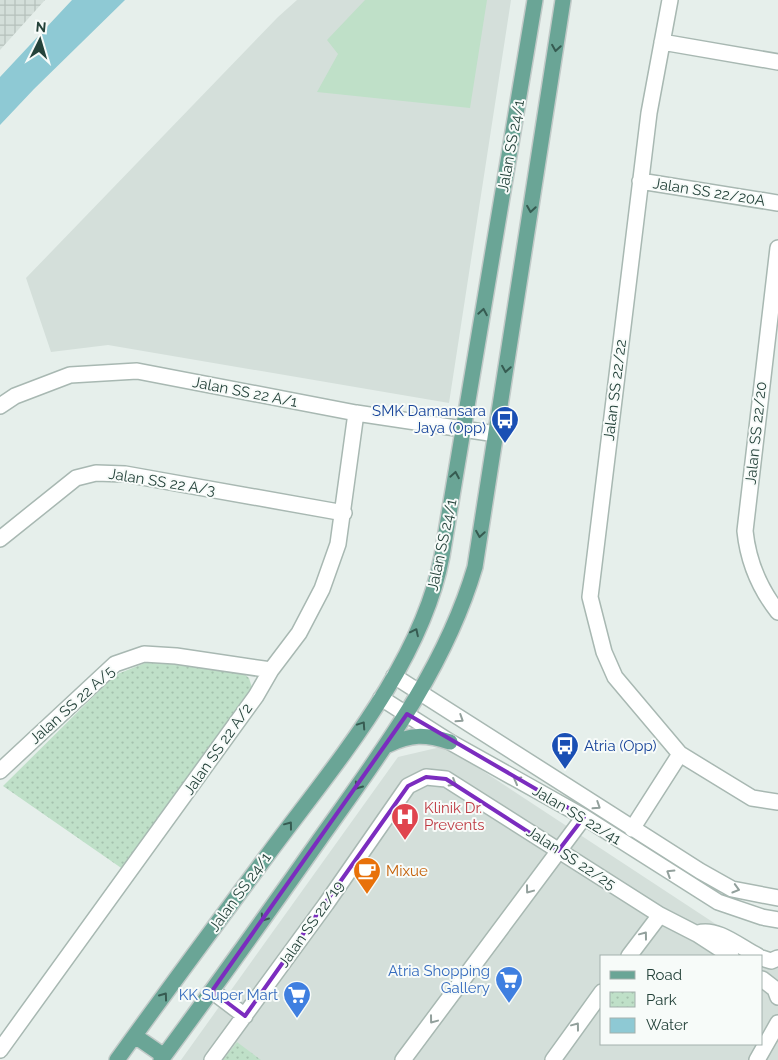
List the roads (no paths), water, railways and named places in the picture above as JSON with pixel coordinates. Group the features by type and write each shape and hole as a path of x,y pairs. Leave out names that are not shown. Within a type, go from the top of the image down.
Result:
{"main road":[{"name":"Jalan SS 24/1","path":"117,1060 344,753 381,698 394,676 437,582 536,0"},
{"name":"Jalan SS 24/1","path":"163,1058 386,746 407,714 457,618 472,575 496,434 563,0"},
{"path":"386,746 404,737 430,736 450,742"},
{"path":"135,1036 163,1058"}],"street":[{"name":"Jalan SS 22/22","path":"670,0 640,181 590,597 604,652 615,677 680,754 752,798 778,802"},
{"path":"662,42 778,62"},
{"name":"Jalan SS 22/20A","path":"640,181 778,203"},
{"name":"Jalan SS 22/20","path":"778,248 772,349 745,531 747,550 758,580 778,612"},
{"name":"Jalan SS 22 A/1","path":"0,406 15,396 70,375 136,372 356,413 496,434"},
{"name":"Jalan SS 22 A/2","path":"0,1050 187,793 256,696 271,670 299,634 322,589 338,544 344,513 356,413"},
{"name":"Jalan SS 22 A/3","path":"0,539 76,478 96,473 126,474 344,513"},
{"name":"Jalan SS 22 A/5","path":"0,771 115,664 144,654 176,656 271,670"},
{"name":"Jalan SS 22/41","path":"394,676 632,829 732,889 778,898"},
{"name":"Jalan SS 22/41","path":"381,698 450,742 584,817 718,902 762,917 778,920"},
{"path":"632,829 680,754"},
{"name":"Jalan SS 22/25","path":"408,786 426,777 446,779 660,915 697,934 729,955"},
{"name":"Jalan SS 22/19","path":"212,1060 408,786"},
{"path":"403,1060 584,817"},
{"path":"629,955 660,915"},
{"path":"697,934 704,932 719,935 756,955"},
{"path":"763,958 771,961 778,958"},
{"path":"763,980 775,988 778,998"},
{"path":"212,991 245,1016"},
{"path":"553,1060 600,995"},
{"path":"757,1060 778,1023"}],"water":[{"path":"72,0 125,0 0,125 0,77"}],"place":[{"name":"SMK Damansara Jaya (Opp)","path":"505,444"},
{"name":"Atria (Opp)","path":"565,770"},
{"name":"Klinik Dr. Prevents","path":"405,841"},
{"name":"Mixue","path":"367,895"},
{"name":"Atria Shopping Gallery","path":"509,1004"},
{"name":"KK Super Mart","path":"297,1019"}]}
